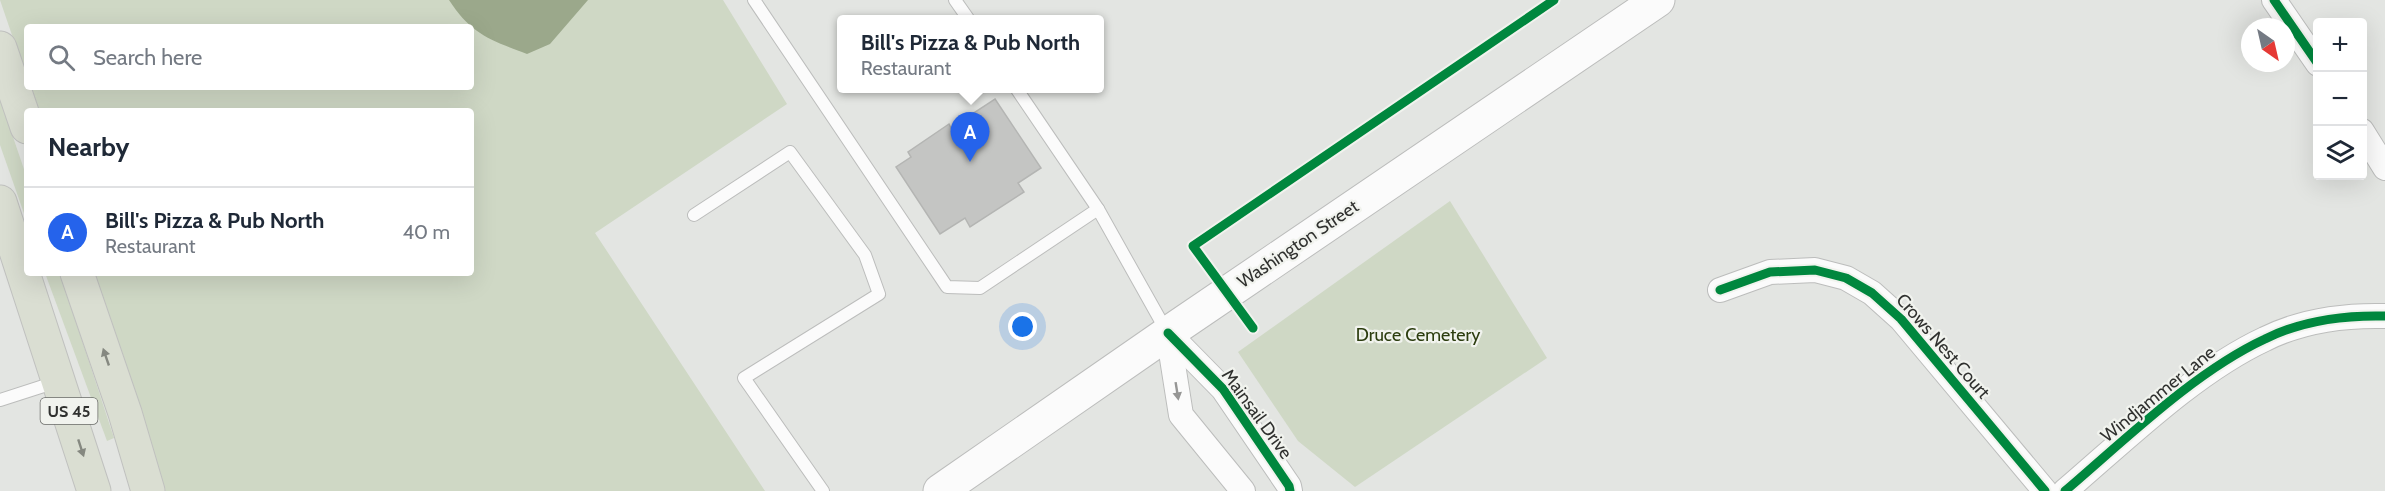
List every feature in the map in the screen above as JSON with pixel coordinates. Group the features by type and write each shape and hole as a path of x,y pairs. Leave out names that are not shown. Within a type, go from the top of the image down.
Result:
{"main road":[{"name":"Washington Street","path":"940,491 1658,0"},
{"path":"0,48 24,118"},
{"name":"US 45","path":"0,202 24,275"},
{"name":"US 45","path":"24,276 94,491"},
{"name":"US 45","path":"78,276 125,413 148,491"}],"street":[{"path":"2274,0 2313,57"},
{"path":"2367,139 2385,168"},
{"name":"Crows Nest Court","path":"1720,290 1770,272 1815,270 1846,278 1872,293 1901,319 2045,491"},
{"name":"Windjammer Lane","path":"2065,491 2189,387 2229,358 2266,338 2310,323 2356,315 2385,316"},
{"path":"1168,333 1181,415 1243,491"},
{"name":"Mainsail Drive","path":"1168,333 1223,389 1289,486 1290,491"}],"lane":[{"path":"754,0 947,287 980,288 1098,209"},
{"path":"955,0 966,15"},
{"path":"1019,93 1098,209 1168,333"},
{"path":"694,215 790,152 865,255 879,294 744,378 823,491"},
{"path":"0,400 59,381"}],"green space":[{"path":"0,0 723,0 787,104 595,233 765,491 164,491 123,355 95,276 474,276 474,108 37,108 31,90 474,90 474,24 24,24 24,70"},
{"path":"0,99 24,169 24,213 0,145"},
{"name":"Druce Cemetery","path":"1450,201 1547,358 1355,487 1298,441 1238,352"},
{"path":"46,276 61,276 114,438 107,441"}],"shaded area":[{"path":"449,0 588,0 550,44 527,54 482,34 474,28 474,24 469,24"}],"building":[{"path":"995,99 1041,168 1018,183 1024,192 970,227 965,218 940,234 896,167 911,157 908,152 949,124 951,128"}],"cycle path":[{"path":"1253,328 1193,246 1554,0"},
{"path":"2274,0 2313,57"},
{"path":"1720,290 1770,272 1815,270 1846,278 1872,293 1901,319 2045,491"},
{"path":"2065,491 2186,388 2238,353 2279,333 2308,324 2339,318 2385,316"},
{"path":"1168,333 1223,389 1289,486 1290,491"}],"place":[{"name":"Bill's Pizza & Pub North","path":"970,162"}]}
